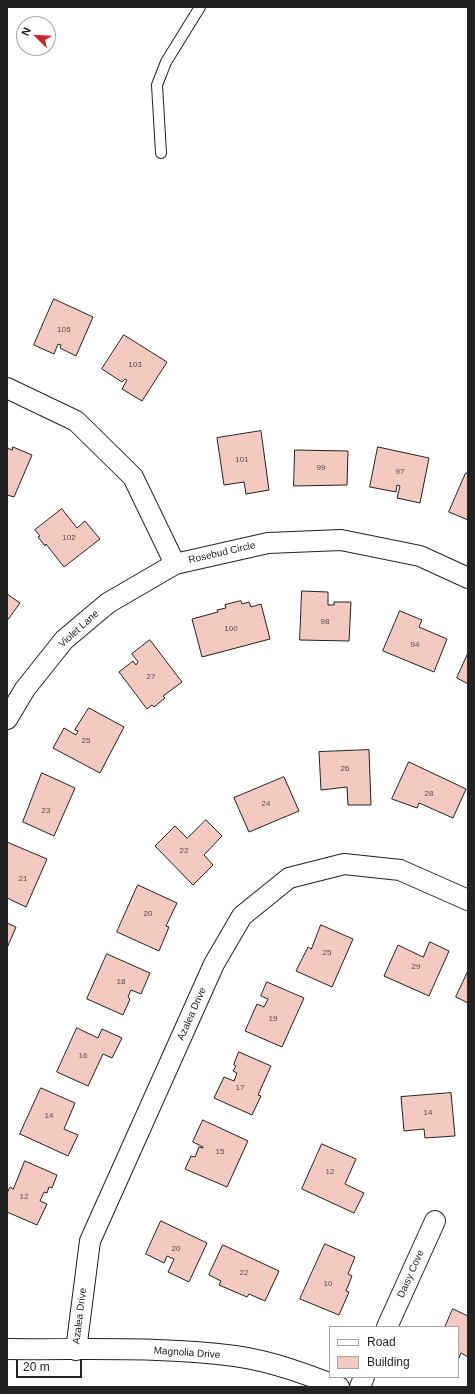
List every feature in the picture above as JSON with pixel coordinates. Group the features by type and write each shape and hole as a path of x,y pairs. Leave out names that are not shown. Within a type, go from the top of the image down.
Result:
{"street":[{"name":"Rosebud Circle","path":"7,388 76,422 133,477 175,564 268,543 341,540 420,556 468,578"},
{"name":"Violet Lane","path":"7,719 25,689 64,640 108,603 175,564"},
{"name":"Azalea Drive","path":"76,1350 90,1241 214,964 242,916 289,878 344,864 400,870 468,900"},
{"name":"Daisy Cove","path":"387,1326 435,1221"},
{"name":"Magnolia Drive","path":"7,1349 137,1349 235,1356 297,1371 339,1387"}],"lane":[{"path":"161,153 157,85 166,62 200,7"}],"building":[{"path":"54,299 93,317 76,356 60,348 61,345 58,344 54,354 34,345"},
{"path":"124,335 167,362 142,401 122,389 127,380 125,379 122,382 102,369"},
{"path":"261,431 269,490 246,494 244,482 224,485 217,438"},
{"path":"13,447 32,455 14,497 7,495 7,448 12,450"},
{"path":"378,447 429,458 420,503 397,498 400,486 397,485 396,492 370,487"},
{"path":"295,450 348,451 347,485 294,486"},
{"path":"466,473 468,474 468,520 449,512"},
{"path":"62,509 77,528 85,521 100,539 64,567 46,544 45,546 35,530"},
{"path":"302,591 328,592 328,605 334,605 334,602 351,602 349,641 300,640"},
{"path":"7,594 20,603 7,621"},
{"path":"241,601 242,604 249,602 251,607 261,604 270,639 202,657 192,619 218,612 217,610 226,608 225,605"},
{"path":"400,611 422,620 419,627 447,639 434,672 383,651"},
{"path":"150,640 182,682 163,696 165,698 154,707 152,705 147,709 119,672 133,661 136,665 138,662 132,654"},
{"path":"468,653 468,684 457,678"},
{"path":"89,708 124,727 100,773 53,748 64,728 76,735 78,731 75,730"},
{"path":"369,750 371,805 348,805 347,787 321,790 319,752"},
{"path":"409,762 466,789 453,818 419,803 417,808 392,799"},
{"path":"42,773 75,788 54,836 23,822"},
{"path":"284,777 299,811 249,832 234,798"},
{"path":"206,820 222,836 204,855 213,865 193,885 155,846 175,826 187,838"},
{"path":"7,842 47,859 26,907 7,898"},
{"path":"138,885 177,903 166,926 169,927 159,951 117,932"},
{"path":"7,923 16,927 7,948"},
{"path":"321,925 353,939 332,987 296,971 308,947 311,949"},
{"path":"430,942 449,951 429,996 384,976 398,945 423,957"},
{"path":"107,954 150,973 141,994 131,990 128,997 130,999 123,1015 87,999"},
{"path":"468,971 468,1003 456,997"},
{"path":"267,982 304,998 282,1047 245,1031 257,1004 264,1007 268,999 261,996"},
{"path":"77,1028 98,1038 102,1029 122,1038 112,1058 103,1054 88,1086 57,1072"},
{"path":"239,1052 271,1066 258,1095 261,1096 252,1115 214,1098 224,1077 234,1081 237,1073 233,1071 236,1066 234,1065"},
{"path":"41,1088 75,1103 64,1129 78,1135 68,1156 20,1134"},
{"path":"451,1093 455,1136 425,1138 424,1129 404,1131 401,1097"},
{"path":"203,1120 248,1141 227,1187 185,1169 191,1156 195,1157 199,1147 203,1148 193,1142"},
{"path":"322,1144 356,1159 345,1184 364,1193 354,1213 302,1189"},
{"path":"25,1161 57,1175 52,1188 49,1187 47,1193 44,1192 40,1201 47,1204 37,1225 7,1212 7,1193 10,1187 13,1189"},
{"path":"161,1221 207,1243 189,1282 168,1272 174,1259 167,1256 164,1263 146,1254"},
{"path":"325,1244 355,1257 348,1274 352,1276 346,1291 349,1292 339,1315 300,1299"},
{"path":"223,1245 279,1271 265,1301 249,1294 247,1297 219,1285 221,1281 209,1275"},
{"path":"453,1309 468,1316 468,1357 461,1353 459,1358 459,1326 445,1326"}]}
